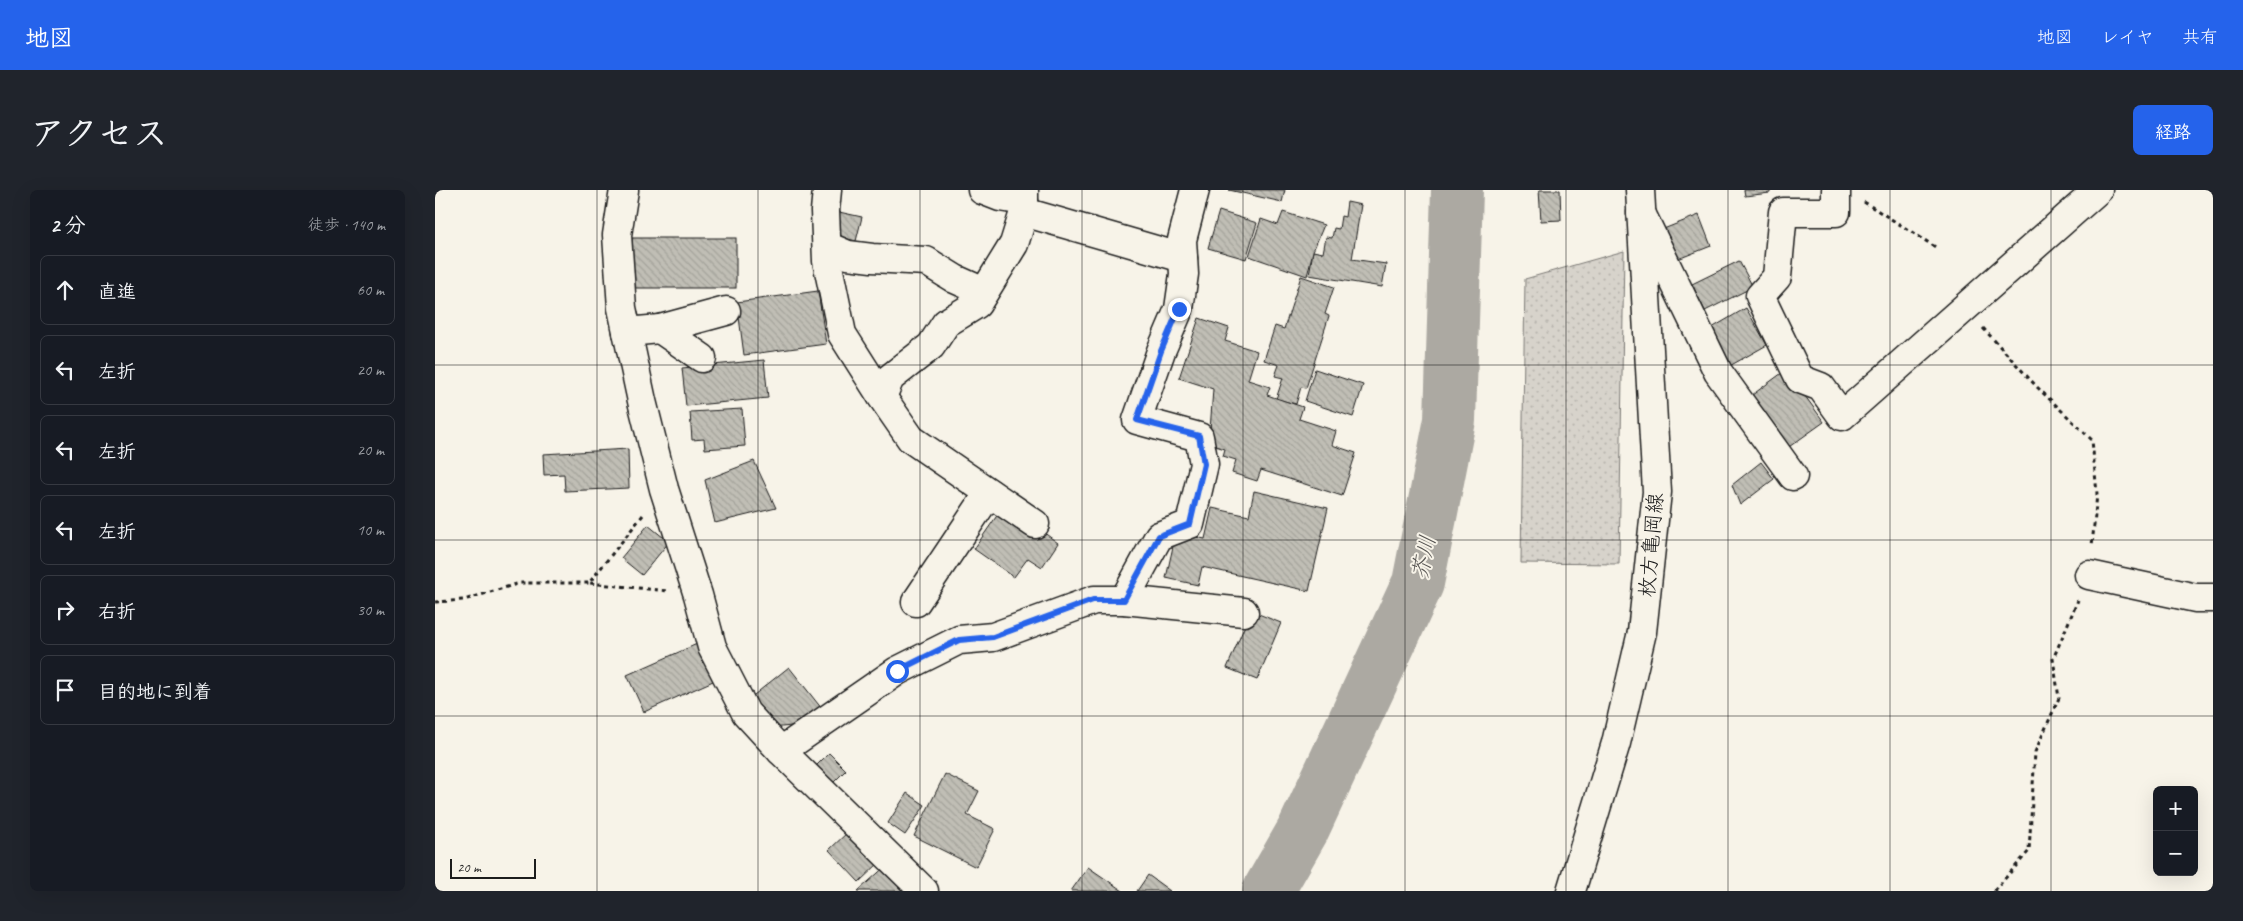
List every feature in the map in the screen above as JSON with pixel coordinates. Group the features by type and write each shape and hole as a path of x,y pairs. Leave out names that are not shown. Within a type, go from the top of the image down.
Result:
{"street":[{"path":"624,190 617,235 622,308 664,489 698,595 712,647 746,713 781,751 924,891"},
{"path":"827,190 825,211 827,261 842,334 911,439 1035,524"},
{"path":"982,190 1001,197 1024,201 1183,258"},
{"path":"1124,600 1159,536 1190,524 1204,464 1199,436 1137,420 1161,351 1179,309 1184,274 1182,240 1195,190"},
{"path":"1836,190 1836,212 1783,212 1777,277 1760,296 1800,379 1821,386 1843,416 2098,190"},
{"path":"882,397 890,378 931,346 946,323 977,304 1014,244 1024,201"},
{"path":"1640,202 1718,372 1793,476"},
{"name":"枚方亀岡線","path":"1571,891 1615,743 1643,632 1657,492 1640,202"},
{"path":"827,246 848,255 926,261 955,279 984,292"},
{"path":"627,332 660,329 726,311"},
{"path":"660,329 702,358"},
{"path":"916,602 989,493"},
{"path":"2089,575 2196,598 2213,598"},
{"path":"781,751 897,671 959,640 993,637 1093,600 1124,600 1244,612"}],"path":[{"path":"1861,200 1937,248"},
{"path":"1982,326 2037,388 2092,440 2097,494 2089,575 2053,659 2059,698 2035,752 2029,851 1994,891"},
{"path":"589,583 664,489"},
{"path":"435,602 464,600 521,583 589,583 698,595"}],"shaded area":[{"path":"1624,251 1619,564 1521,563 1525,279"}],"building":[{"path":"1229,190 1285,190 1282,202"},
{"path":"1539,190 1560,190 1561,220 1541,221"},
{"path":"1744,190 1770,190 1770,193 1745,196"},
{"path":"1347,202 1361,205 1352,259 1386,264 1382,287 1309,275 1313,251 1323,253 1326,237 1332,238 1334,228 1339,229 1341,216 1345,217"},
{"path":"1219,211 1257,223 1246,259 1208,248"},
{"path":"839,212 862,217 856,241 833,236"},
{"path":"1283,212 1324,225 1313,251 1307,276 1249,256 1261,219 1278,225"},
{"path":"1699,215 1711,246 1673,261 1661,230"},
{"path":"632,238 736,238 736,288 632,288"},
{"path":"1739,261 1753,287 1705,311 1692,284"},
{"path":"1301,276 1334,287 1325,314 1329,316 1306,388 1301,387 1296,404 1276,399 1283,378 1275,376 1279,365 1264,360 1275,326 1284,329"},
{"path":"818,291 826,344 744,355 737,302"},
{"path":"1746,308 1767,345 1726,368 1705,332"},
{"path":"1199,318 1229,328 1225,341 1257,351 1248,380 1270,387 1267,395 1303,407 1299,419 1336,431 1332,445 1356,453 1342,496 1261,470 1257,481 1232,473 1236,460 1223,456 1225,449 1209,444 1213,389 1179,378"},
{"path":"764,360 768,398 686,406 682,368"},
{"path":"1315,369 1363,385 1353,417 1305,401"},
{"path":"1786,370 1824,422 1786,449 1748,398"},
{"path":"742,409 745,446 705,449 704,439 692,440 690,412"},
{"path":"628,449 629,488 565,491 564,474 544,475 543,454"},
{"path":"754,461 776,508 715,523 705,480"},
{"path":"1761,462 1774,479 1740,505 1732,485"},
{"path":"1254,491 1328,508 1309,591 1202,567 1198,585 1166,578 1176,533 1205,539 1212,508 1249,516"},
{"path":"1005,504 1058,543 1042,567 1028,558 1014,577 974,549"},
{"path":"648,525 669,542 642,575 621,558"},
{"path":"1251,611 1281,623 1257,680 1227,668"},
{"path":"697,644 713,681 644,712 627,675"},
{"path":"789,667 822,709 801,725 772,728 749,699"},
{"path":"829,753 846,770 833,783 815,767"},
{"path":"945,774 979,791 967,815 995,829 976,867 914,836"},
{"path":"907,793 925,805 905,835 888,823"},
{"path":"849,831 880,862 859,882 829,850"},
{"path":"888,864 912,891 858,891"},
{"path":"1088,867 1123,891 1071,891"},
{"path":"1148,875 1170,891 1137,891"}],"waterway":[{"name":"芥川","path":"1268,891 1303,830 1418,583 1450,420 1457,190"}],"route":[{"path":"897,671 959,640 993,637 1021,625 1093,600 1124,600 1159,536 1190,524 1204,464 1199,436 1137,420 1161,351 1179,309"}]}
